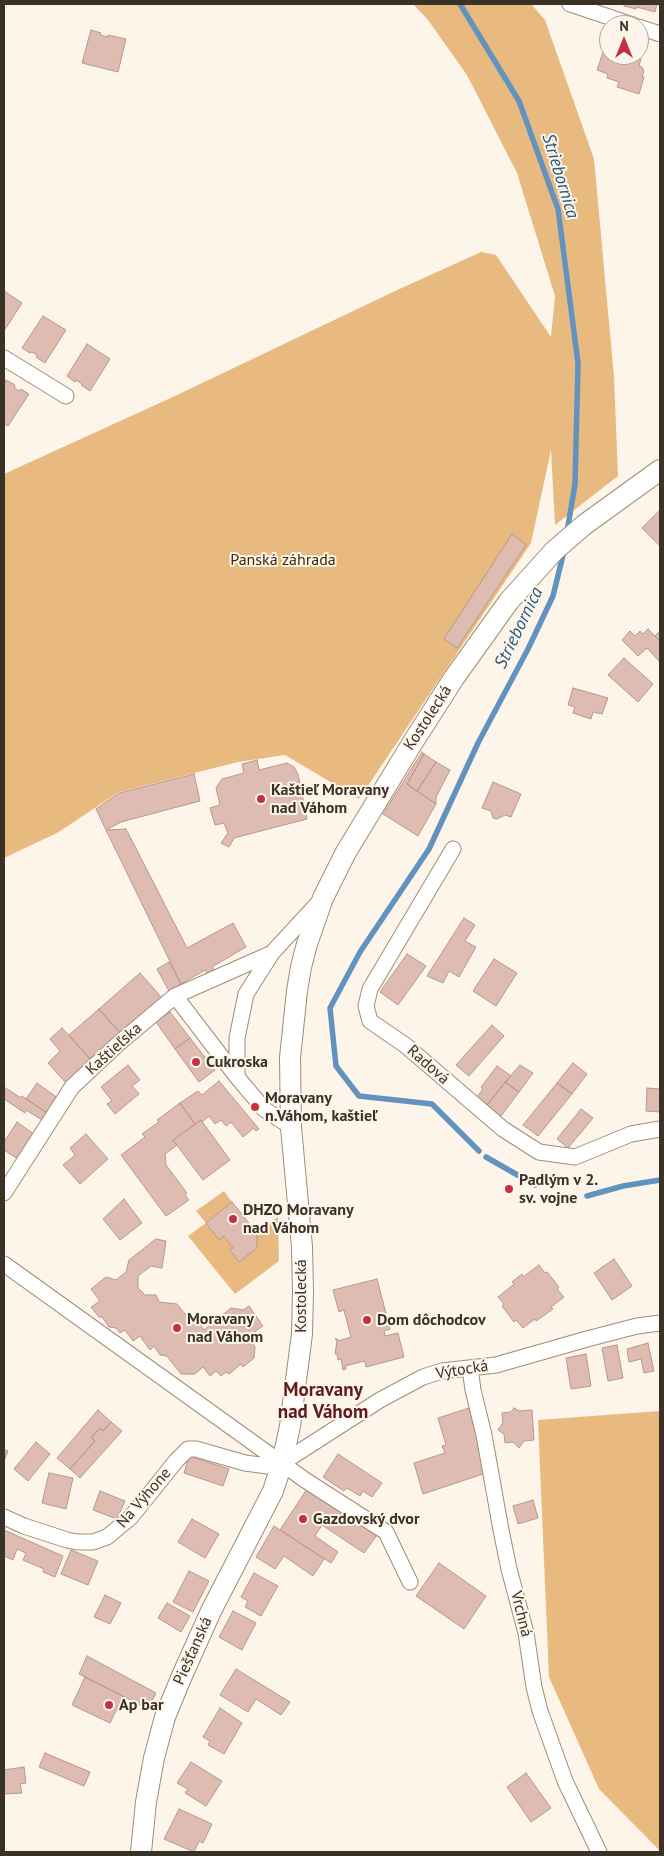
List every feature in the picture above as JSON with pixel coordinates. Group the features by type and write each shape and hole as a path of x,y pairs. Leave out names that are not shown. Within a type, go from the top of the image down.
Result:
{"main road":[{"name":"Kostolecká","path":"282,1463 296,1383 302,1334 303,1292 302,1247 291,1127 290,1058 297,991 307,944 323,898 346,852 377,799 449,686 509,601 554,551 584,525 660,470"},
{"name":"Piešťanská","path":"142,1852 146,1802 154,1758 180,1678 211,1610 263,1512 282,1463"}],"street":[{"path":"570,4 603,15"},
{"path":"4,358 66,396"},
{"name":"Radová","path":"454,849 370,990 366,1006 370,1021 405,1045 503,1129 539,1152 575,1157 632,1134 660,1129"},
{"name":"Kostolecká","path":"237,1076 237,1038 246,994 272,953 323,898"},
{"name":"Kostolecká","path":"175,996 272,953"},
{"path":"175,996 264,1109 291,1127"},
{"name":"Kaštieľska","path":"4,1193 72,1087 118,1044 175,996"},
{"path":"4,1264 305,1480 386,1532 410,1582"},
{"name":"Výtocká","path":"282,1463 401,1387 423,1377 442,1371 496,1365 637,1326 660,1323"},
{"name":"Vrchná","path":"470,1368 501,1530 526,1633 534,1687 540,1711 565,1781 599,1852"},
{"name":"Na Výhone","path":"4,1518 67,1540 93,1542 107,1537 131,1517 188,1449 196,1448 245,1463 268,1466 282,1463"}],"green space":[{"name":"Panská záhrada","path":"413,4 531,4 545,20 594,159 614,377 618,476 555,525 551,450 531,543 359,799 285,755 238,762 119,792 57,833 4,858 4,474 481,252 496,255 551,337 555,296 517,173 467,75 428,20"},
{"path":"224,1191 232,1202 206,1223 196,1211"},
{"path":"278,1217 279,1261 235,1294 188,1236 206,1223 219,1239 224,1236 233,1248 230,1250 239,1262 257,1248 257,1233"},
{"path":"660,1411 660,1851 599,1789 549,1677 538,1420"}],"building":[{"path":"624,4 657,4 655,12 624,6"},
{"path":"91,30 101,33 100,35 126,39 118,72 82,63"},
{"path":"599,64 639,65 644,71 642,77 644,77 639,94 617,87 619,82 607,78 608,74 597,70"},
{"path":"4,291 22,303 4,331"},
{"path":"43,316 66,330 45,363 36,357 37,355 22,348"},
{"path":"87,344 110,359 90,391 76,380 75,382 67,376"},
{"path":"6,380 15,385 14,387 19,391 21,389 29,394 8,426 4,424 4,384"},
{"path":"660,510 660,546 642,528"},
{"path":"512,534 526,545 457,648 444,639"},
{"path":"648,629 660,641 660,662 647,648 638,656 622,640 630,631 635,636 640,631 643,634"},
{"path":"660,631 660,641 655,636"},
{"path":"624,658 653,684 638,702 608,675"},
{"path":"573,688 608,698 602,714 593,712 591,719 573,713 575,707 568,705"},
{"path":"422,752 424,754 407,784 436,804 418,836 383,814"},
{"path":"424,754 436,762 417,791 407,784"},
{"name":"Kaštieľ Moravany nad Váhom","path":"257,760 259,770 287,763 294,767 298,774 307,819 234,838 229,847 221,843 228,833 224,823 215,825 210,808 220,805 216,788 222,779 244,773 242,764"},
{"path":"436,762 450,770 436,797 436,804 417,791"},
{"path":"194,774 200,801 121,822 106,830 96,809 119,793"},
{"path":"493,782 521,794 511,817 505,815 497,819 493,818 491,811 482,808"},
{"path":"126,829 187,948 233,923 246,947 212,967 214,970 207,973 205,970 181,984 106,830"},
{"path":"464,918 475,925 465,941 476,947 459,977 449,971 443,983 427,976"},
{"path":"407,954 426,966 398,1005 380,992"},
{"path":"494,959 517,973 496,1006 473,991"},
{"path":"169,962 181,984 169,991 157,969"},
{"path":"140,973 162,998 121,1034 99,1009"},
{"path":"99,1009 121,1034 91,1060 69,1035"},
{"path":"170,1012 190,1038 175,1049 156,1022"},
{"path":"492,1025 504,1036 469,1076 456,1065"},
{"path":"62,1028 91,1060 66,1083 48,1063 60,1051 50,1039"},
{"path":"190,1038 215,1070 199,1082 175,1049"},
{"path":"573,1063 587,1074 572,1094 557,1083"},
{"path":"128,1065 140,1080 132,1086 139,1094 115,1114 107,1104 112,1101 101,1087"},
{"path":"520,1065 533,1073 519,1092 505,1082"},
{"path":"497,1066 511,1076 487,1105 477,1097 483,1089 481,1087"},
{"path":"219,1081 259,1129 256,1131 254,1128 243,1137 231,1122 226,1126 221,1120 215,1124 209,1116 202,1122 201,1120 195,1124 180,1103 198,1091 202,1095"},
{"path":"505,1082 519,1092 501,1116 487,1105"},
{"path":"37,1083 59,1099 47,1113 26,1099"},
{"path":"557,1083 572,1094 538,1136 523,1125"},
{"path":"4,1087 21,1098 22,1096 47,1113 42,1120 26,1110 25,1113 4,1099"},
{"path":"647,1088 660,1089 660,1112 646,1111"},
{"path":"180,1103 195,1124 173,1140 177,1145 165,1154 166,1165 187,1193 185,1195 189,1200 166,1216 121,1155 145,1137 142,1134 159,1122 157,1120"},
{"path":"581,1109 593,1118 568,1148 557,1139"},
{"path":"201,1120 230,1160 203,1180 173,1140"},
{"path":"17,1122 35,1135 18,1159 4,1150 4,1142"},
{"path":"86,1134 108,1159 80,1184 63,1165 75,1155 70,1148"},
{"path":"124,1199 142,1223 120,1240 103,1219"},
{"path":"232,1202 257,1233 257,1248 239,1262 230,1250 233,1248 224,1236 219,1240 206,1223"},
{"path":"156,1239 166,1241 162,1268 151,1266 138,1276 138,1288 145,1295 156,1295 159,1302 177,1304 192,1323 196,1320 204,1330 231,1308 243,1310 249,1306 263,1326 248,1337 255,1347 254,1358 243,1367 241,1364 229,1374 226,1372 221,1376 216,1371 210,1376 203,1367 195,1374 181,1374 167,1356 160,1355 154,1346 150,1350 140,1336 133,1341 125,1330 120,1333 116,1328 109,1327 91,1307 100,1301 91,1289 106,1277 116,1280 126,1272 129,1260"},
{"path":"614,1259 632,1286 612,1300 594,1273"},
{"path":"539,1265 559,1287 557,1289 564,1297 551,1307 553,1309 523,1328 516,1320 514,1322 498,1297 514,1284 512,1282 522,1274 523,1277"},
{"name":"Dom dôchodcov","path":"377,1279 390,1329 384,1331 385,1336 398,1333 404,1357 366,1367 365,1361 345,1366 346,1369 343,1370 341,1359 338,1360 337,1354 335,1354 337,1341 335,1339 338,1339 338,1341 351,1337 344,1310 339,1312 333,1290"},
{"path":"648,1343 654,1371 644,1373 641,1359 629,1362 627,1349"},
{"path":"617,1345 623,1378 608,1381 602,1348"},
{"path":"586,1354 591,1386 571,1389 566,1358"},
{"path":"469,1408 486,1473 423,1494 414,1463 445,1453 442,1446 446,1445 438,1418"},
{"path":"514,1408 519,1411 532,1410 534,1440 524,1441 519,1448 513,1442 505,1443 504,1434 498,1430 503,1423 502,1413 511,1412"},
{"path":"98,1410 111,1422 103,1431 100,1428 91,1438 95,1441 70,1469 57,1458"},
{"path":"111,1422 122,1431 80,1478 70,1469 95,1441 91,1438 100,1428 103,1431"},
{"path":"36,1442 50,1454 28,1481 14,1469"},
{"path":"4,1449 8,1451 4,1461"},
{"path":"338,1454 382,1483 372,1497 363,1491 360,1496 347,1488 344,1491 323,1477"},
{"path":"189,1456 229,1469 223,1486 184,1473"},
{"path":"49,1473 73,1478 66,1509 42,1503"},
{"path":"307,1489 377,1535 364,1553 322,1525 315,1536 338,1552 331,1563 280,1530"},
{"path":"100,1491 125,1501 117,1519 93,1510"},
{"path":"533,1500 538,1518 518,1524 513,1506"},
{"path":"192,1519 219,1534 205,1558 178,1542"},
{"path":"274,1526 324,1559 313,1576 284,1556 275,1569 256,1557"},
{"path":"4,1530 63,1556 55,1577 43,1572 44,1569 23,1560 26,1553 17,1549 13,1560 4,1556"},
{"path":"71,1550 98,1561 88,1585 61,1574"},
{"path":"439,1563 486,1596 464,1629 416,1596"},
{"path":"189,1571 209,1581 193,1612 173,1602"},
{"path":"254,1573 278,1586 261,1616 245,1607 248,1601 241,1597"},
{"path":"105,1595 121,1603 110,1624 94,1617"},
{"path":"167,1603 190,1616 181,1632 158,1618"},
{"path":"233,1611 256,1623 242,1650 219,1637"},
{"path":"87,1656 156,1693 148,1709 79,1674"},
{"path":"236,1669 290,1702 281,1715 256,1699 248,1712 220,1695"},
{"path":"85,1677 123,1696 110,1723 72,1705"},
{"path":"220,1708 242,1723 224,1754 208,1745 210,1741 203,1737"},
{"path":"45,1753 90,1772 84,1786 39,1767"},
{"path":"191,1762 222,1781 206,1806 185,1793 188,1789 177,1783"},
{"path":"24,1767 26,1783 20,1784 22,1793 4,1794 4,1770"},
{"path":"526,1773 551,1808 531,1822 507,1787"},
{"path":"179,1809 212,1824 203,1843 199,1841 194,1852 164,1839"}],"waterway":[{"name":"Striebornica","path":"460,4 519,101 558,209 578,363 575,484 567,532"},
{"name":"Striebornica","path":"479,1151 432,1104 359,1096 336,1066 330,1008 360,952 429,849 478,743 528,649 553,596 564,551"},
{"name":"Striebornica","path":"486,1157 535,1185"},
{"name":"Striebornica","path":"587,1196 623,1186 660,1180"}],"place":[{"name":"Kaštieľ Moravany nad Váhom","path":"261,799"},
{"name":"Cukroska","path":"196,1062"},
{"name":"Moravany n.Váhom, kaštieľ","path":"255,1107"},
{"name":"Padlým v 2. sv. vojne","path":"509,1189"},
{"name":"DHZO Moravany nad Váhom","path":"233,1219"},
{"name":"Dom dôchodcov","path":"367,1320"},
{"name":"Moravany nad Váhom","path":"177,1328"},
{"name":"Gazdovský dvor","path":"303,1519"},
{"name":"Ap bar","path":"109,1705"}],"district":[{"name":"Moravany nad Váhom","path":"323,1402"}]}
